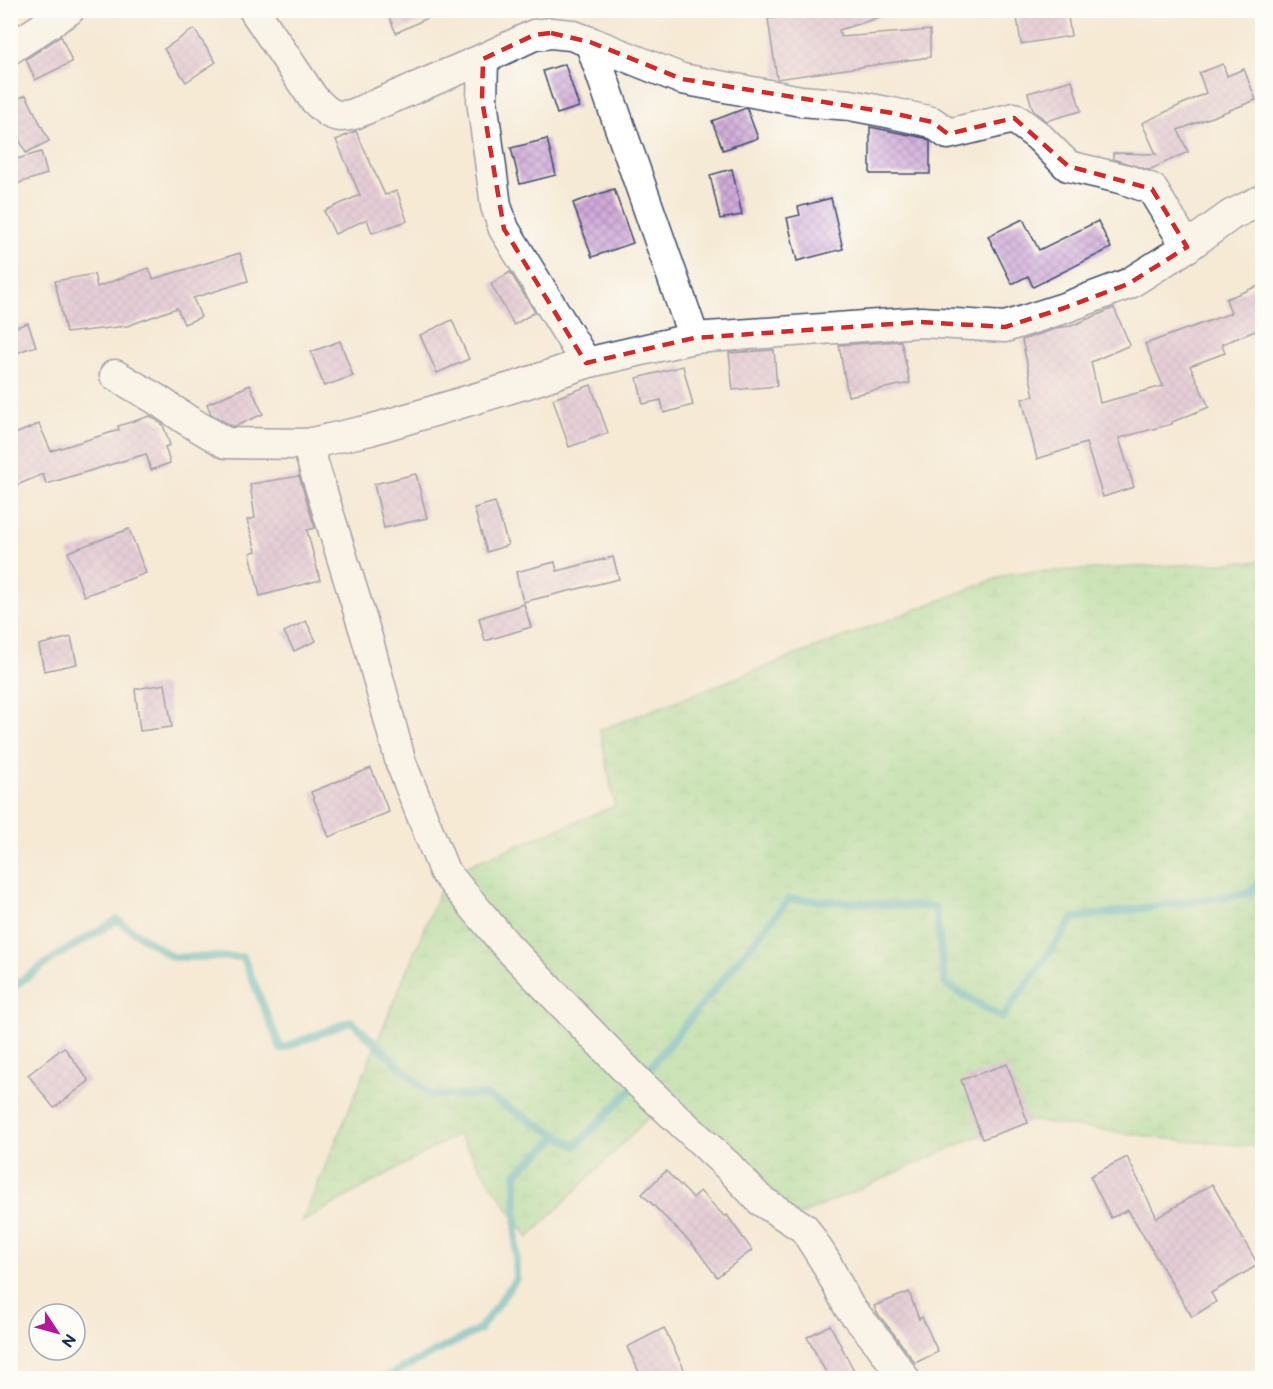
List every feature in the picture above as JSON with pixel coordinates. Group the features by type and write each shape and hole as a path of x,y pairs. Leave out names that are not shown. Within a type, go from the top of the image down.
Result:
{"street":[{"path":"10,49 69,10"},
{"path":"254,10 313,98 321,107 335,116 354,114 534,35 551,33 571,35 682,79 801,101 850,105 892,113 932,122 948,134 1014,118 1038,136 1068,166 1124,179 1152,189 1187,247"},
{"path":"590,42 694,338"},
{"path":"483,59 482,100 496,206 501,221 513,246 586,363"},
{"path":"115,375 226,443 307,444 370,430 586,363 694,338 921,322 1005,327 1128,284 1187,247 1231,215 1263,200"},
{"path":"307,444 368,641 401,763 444,872 507,946 638,1082 728,1166 760,1200 804,1228 825,1261 849,1307 880,1344 904,1378"}],"highlighted area":[{"path":"551,33 590,42 682,79 892,113 932,122 948,134 1014,118 1068,166 1152,189 1187,247 1128,284 1005,327 921,322 694,338 586,363 504,229 482,100 483,59 534,35"}],"green space":[{"path":"1262,561 1262,1147 1186,1141 1016,1119 792,1219 667,1099 528,1238 458,1134 302,1222 447,874 615,806 600,730 1011,573"}],"building":[{"path":"386,10 444,10 396,33"},
{"path":"822,10 886,10 887,15 839,30 841,37 930,30 930,57 777,79 768,19"},
{"path":"1016,10 1067,10 1071,36 1021,44"},
{"path":"194,29 216,62 186,82 164,49"},
{"path":"61,36 72,62 35,80 26,59"},
{"path":"565,64 579,107 557,114 543,71"},
{"path":"1223,64 1227,76 1244,69 1256,100 1178,130 1188,152 1149,170 1113,159 1113,153 1156,154 1142,123 1206,93 1199,73"},
{"path":"1072,80 1081,111 1046,121 1033,110 1028,93"},
{"path":"26,95 49,141 26,153 10,121 10,102"},
{"path":"746,108 758,138 723,150 712,121"},
{"path":"870,127 925,138 930,142 930,174 870,174"},
{"path":"356,131 385,195 397,191 407,221 372,233 367,219 335,234 324,211 360,195 336,140"},
{"path":"547,139 556,175 520,184 511,148"},
{"path":"41,152 47,174 10,186 10,161"},
{"path":"732,169 742,215 720,219 710,175"},
{"path":"614,189 633,243 592,257 573,203"},
{"path":"831,198 843,249 797,261 787,218 800,215 798,207"},
{"path":"1023,219 1039,250 1098,221 1111,248 1033,287 1028,276 1012,284 988,236"},
{"path":"240,253 248,281 193,298 201,317 184,324 177,308 127,326 66,333 55,281 94,274 97,287 149,268 153,279"},
{"path":"510,272 535,312 514,325 491,284"},
{"path":"1263,284 1263,328 1222,344 1225,353 1190,366 1209,407 1172,422 1172,424 1119,438 1134,487 1103,497 1086,443 1037,459 1022,399 1034,396 1022,340 1071,326 1114,308 1130,345 1091,362 1100,403 1163,386 1145,344 1231,313 1226,299"},
{"path":"452,320 469,359 437,373 420,335"},
{"path":"28,323 36,346 10,355 10,329"},
{"path":"340,341 353,376 324,386 311,352"},
{"path":"901,341 910,383 848,396 839,345"},
{"path":"774,350 777,386 733,390 729,353"},
{"path":"683,366 693,405 664,413 661,400 643,404 637,378"},
{"path":"250,385 263,414 231,426 211,414 207,404"},
{"path":"591,385 608,433 569,447 553,399"},
{"path":"150,416 163,425 170,445 165,447 170,463 151,470 146,454 46,484 43,474 10,488 10,436 39,424 51,451 119,430 118,426"},
{"path":"416,474 427,518 384,528 374,484"},
{"path":"299,476 315,528 307,530 320,580 260,596 250,553 256,551 247,520 255,518 250,484"},
{"path":"495,502 508,545 487,552 474,508"},
{"path":"129,529 146,573 84,596 68,552"},
{"path":"613,557 619,579 523,602 516,572 555,562 557,571"},
{"path":"524,604 531,627 485,641 479,618"},
{"path":"306,621 316,641 294,651 284,632"},
{"path":"71,637 77,664 44,671 39,645"},
{"path":"165,684 172,727 140,731 135,689"},
{"path":"371,768 389,812 329,837 311,792"},
{"path":"64,1047 89,1081 54,1108 28,1075"},
{"path":"1007,1064 1028,1123 982,1139 961,1080"},
{"path":"1127,1157 1157,1218 1212,1184 1258,1265 1211,1293 1216,1302 1192,1317 1128,1210 1111,1218 1090,1176"},
{"path":"666,1171 693,1198 700,1191 725,1217 727,1215 752,1250 717,1277 694,1246 642,1194"},
{"path":"909,1292 919,1319 922,1317 938,1352 915,1363 874,1306"},
{"path":"830,1325 858,1378 829,1378 807,1337"},
{"path":"664,1328 686,1373 674,1378 642,1378 627,1347"}],"waterway":[{"path":"642,1077 789,899 935,907 945,984 1002,1018 1074,918 1249,893 1262,879"},
{"path":"10,989 55,957 117,920 172,957 243,957 281,1049 351,1021 431,1095 486,1095 576,1146 634,1086"},
{"path":"383,1378 479,1330 516,1279 516,1173 559,1136"}]}
